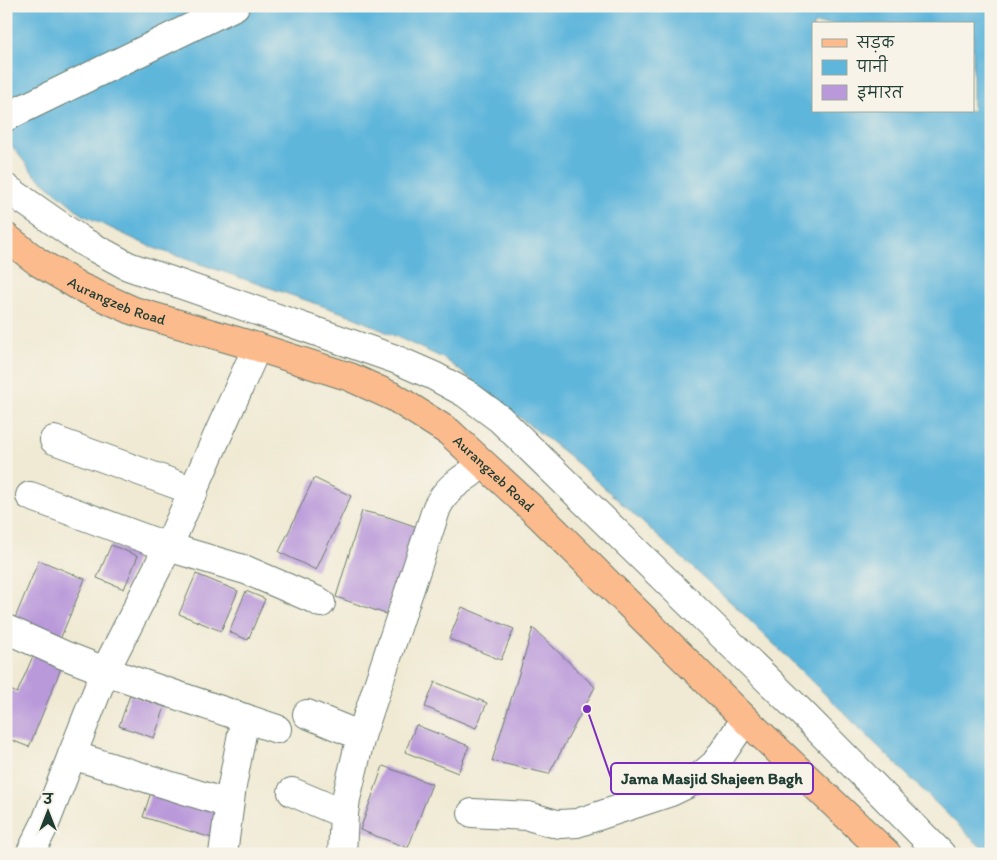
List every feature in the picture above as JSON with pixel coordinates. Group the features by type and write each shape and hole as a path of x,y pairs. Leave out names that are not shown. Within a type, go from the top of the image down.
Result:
{"main road":[{"name":"Aurangzeb Road","path":"6,238 38,262 80,286 134,311 254,355 378,407 413,428 471,473 532,526 864,854"},
{"name":"Aurangzeb Road","path":"6,259 26,274 71,300 126,325 350,377 394,397 449,432 541,517 748,722 887,854"}],"street":[{"path":"6,116 235,6"},
{"path":"6,188 82,242 128,266 395,359 434,376 465,393 500,419 802,713 941,854"},
{"path":"30,854 45,824 105,671 168,547 254,355"},
{"path":"54,440 194,491"},
{"path":"342,854 346,799 361,736 437,507 443,495 452,486 471,473"},
{"path":"30,496 168,547 246,570 321,603"},
{"path":"6,630 64,656 105,671 277,729"},
{"path":"308,714 361,736"},
{"path":"222,854 245,718"},
{"path":"472,813 528,816 560,824 577,823 671,792 696,780 715,764 738,730"},
{"path":"72,755 229,804"},
{"path":"292,792 344,814"}],"water":[{"path":"6,6 991,6 991,854 988,854 735,606 568,455 445,359 349,315 151,247 83,215 33,173 6,138"}],"building":[{"path":"314,478 351,496 316,570 279,552"},
{"path":"362,511 388,517 420,528 386,614 336,597"},
{"path":"111,545 138,556 124,589 97,578"},
{"path":"39,560 85,579 59,642 13,623"},
{"path":"196,574 238,591 221,631 179,614"},
{"path":"246,591 265,599 248,640 229,632"},
{"path":"462,607 514,629 501,660 449,639"},
{"path":"533,628 595,687 549,774 492,761"},
{"path":"36,649 64,661 29,747 6,738 6,688 17,693"},
{"path":"435,682 487,703 476,728 425,707"},
{"path":"130,695 165,707 154,738 119,726"},
{"path":"416,725 469,746 458,773 405,752"},
{"path":"383,766 432,784 408,848 360,830"},
{"path":"153,786 225,808 215,839 143,817"}],"place":[{"name":"Jama Masjid Shajeen Bagh","path":"587,709"}]}
